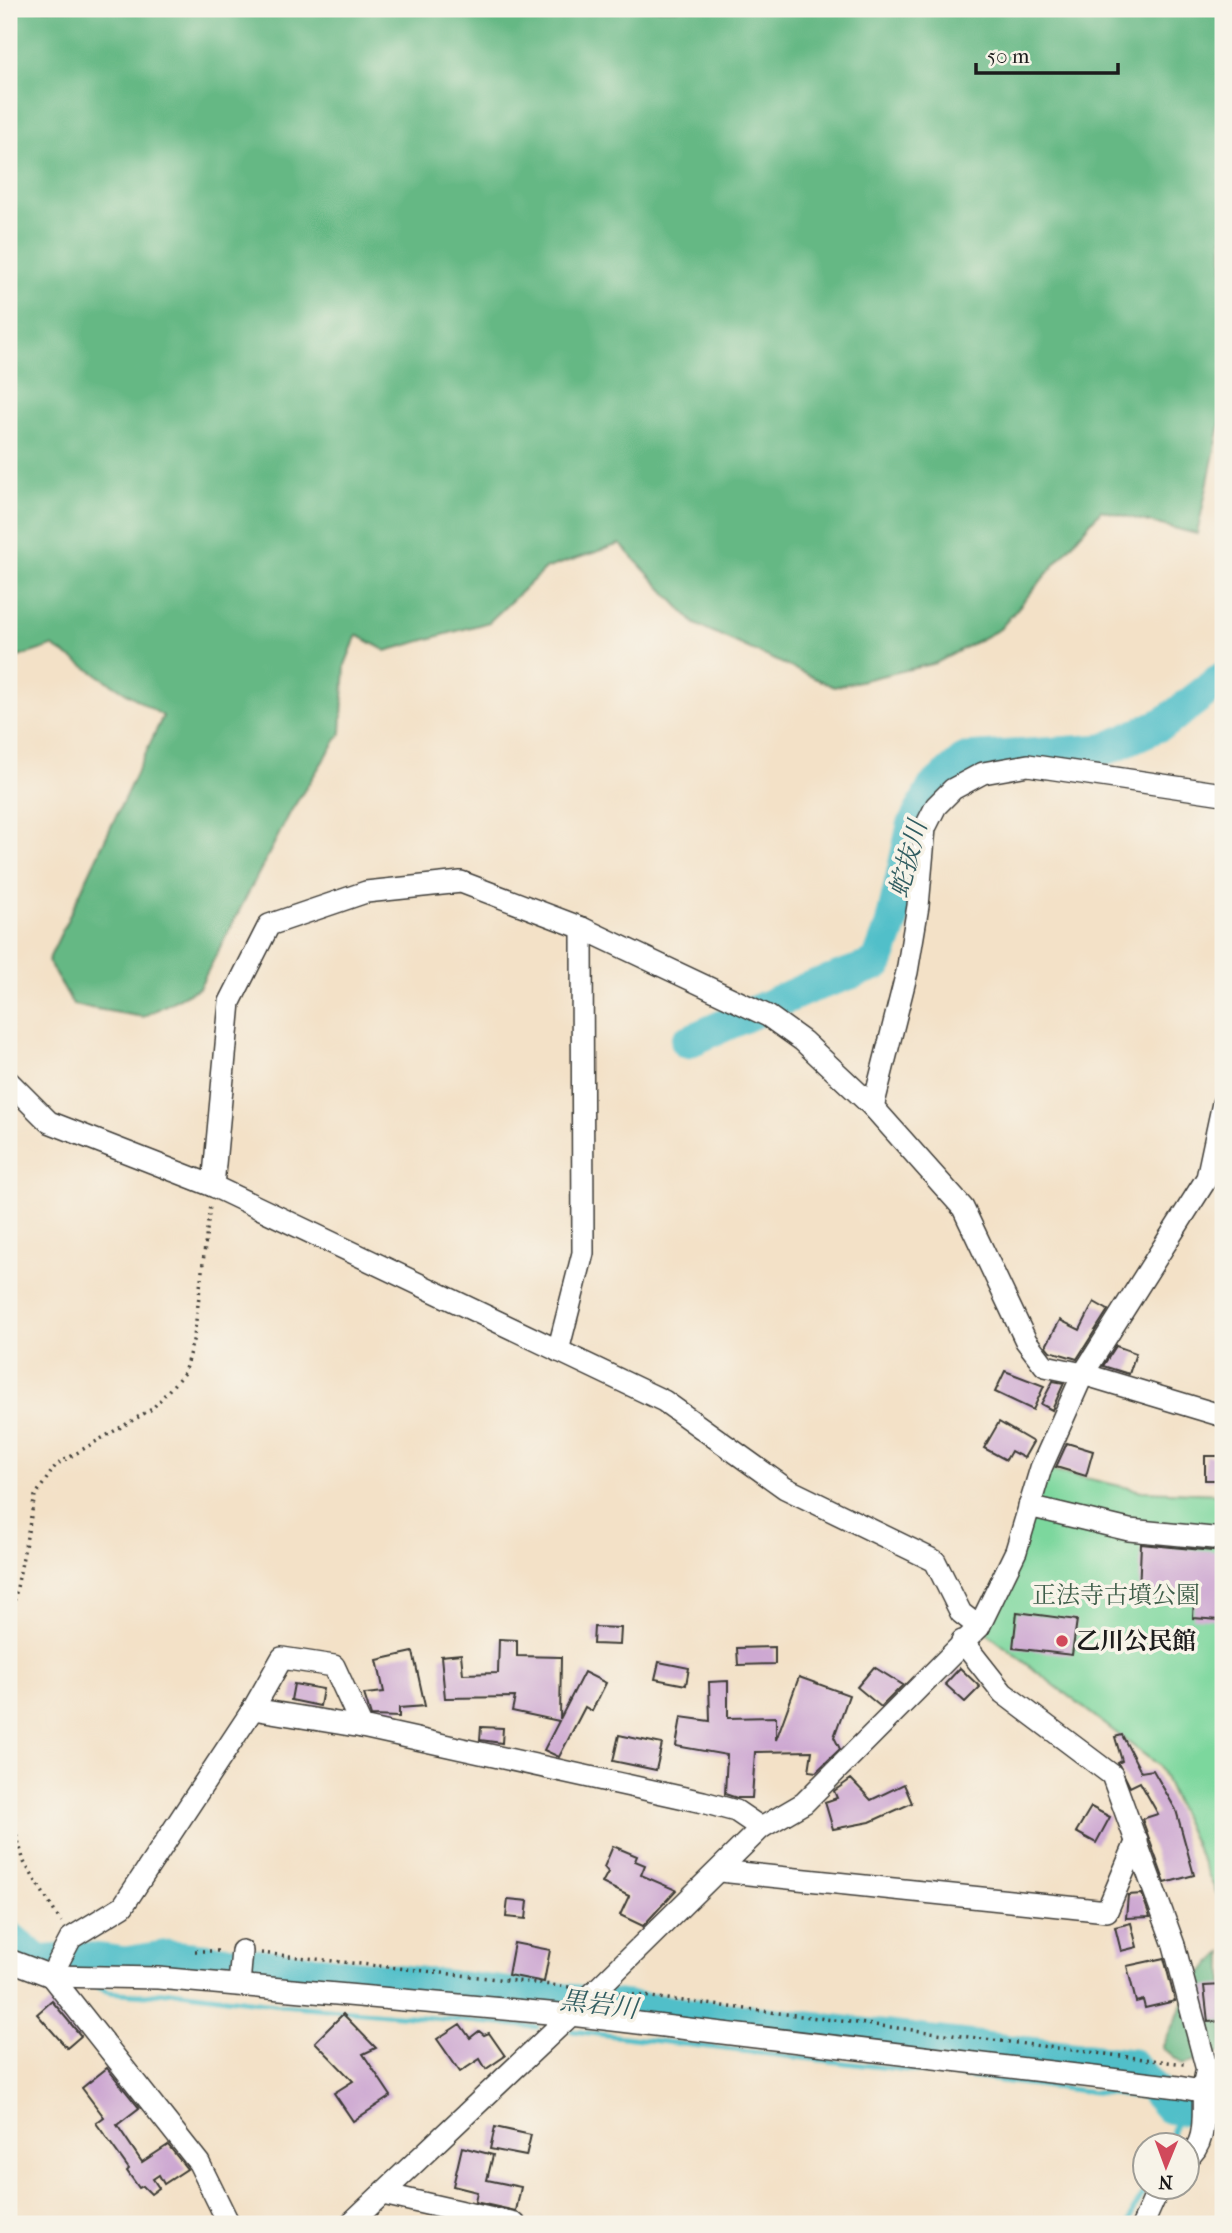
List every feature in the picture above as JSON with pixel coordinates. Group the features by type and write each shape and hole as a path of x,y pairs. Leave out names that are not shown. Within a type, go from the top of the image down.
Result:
{"street":[{"path":"873,1107 907,972 918,906 925,828 936,806 953,789 982,773 1028,765 1223,794"},
{"path":"213,1186 230,1002 269,925 366,892 460,882 582,928 768,1016 803,1041 873,1107 962,1208 1026,1341 1045,1366 1083,1374 1223,1416"},
{"path":"558,1351 583,1253 582,928"},
{"path":"9,1082 49,1122 213,1186 664,1401 785,1488 935,1561 961,1614 979,1627"},
{"path":"350,2224 572,2015 761,1828 804,1803 962,1641 979,1627 1016,1551 1041,1468 1083,1374 1207,1178 1223,1103"},
{"path":"1030,1506 1129,1530 1223,1539"},
{"path":"962,1641 1003,1693 1112,1775 1174,1945 1207,2070 1210,2098 1200,2143"},
{"path":"51,1975 71,1939 123,1906 253,1709 282,1658 334,1666 362,1727"},
{"path":"253,1709 362,1727 703,1802 736,1811 761,1828"},
{"path":"720,1871 1107,1910 1137,1840"},
{"path":"239,1984 241,1952"},
{"path":"9,1960 51,1975 158,1978 239,1984 572,2015 1178,2087 1210,2098"},
{"path":"51,1975 199,2163 229,2224"},
{"path":"383,2194 515,2224"},
{"path":"1143,2224 1153,2202"}],"path":[{"path":"9,1628 35,1496 56,1465 152,1409 184,1373 194,1338 213,1186"},
{"path":"9,1808 24,1862 71,1939"},
{"path":"195,1951 241,1952 595,1992 1171,2061 1207,2070"}],"green space":[{"path":"9,9 1223,9 1223,411 1197,534 1101,510 1000,629 936,663 834,687 695,624 620,544 545,569 489,622 386,651 357,635 345,665 341,733 291,811 199,988 143,1017 73,1005 48,961 163,716 52,646 9,660"},
{"name":"正法寺古墳公園","path":"1041,1468 1142,1491 1223,1494 1223,1907 1159,1766 979,1627"},
{"path":"1223,1952 1223,2052 1183,2065 1162,2048 1194,1980"}],"building":[{"path":"1094,1302 1108,1310 1077,1359 1050,1351 1046,1346 1060,1320 1080,1330"},
{"path":"1116,1346 1136,1353 1129,1374 1103,1366"},
{"path":"1005,1371 1044,1386 1033,1410 995,1392"},
{"path":"1053,1381 1064,1383 1052,1410 1041,1404"},
{"path":"999,1422 1033,1442 1024,1458 1011,1451 1006,1460 984,1448"},
{"path":"1067,1443 1093,1451 1086,1476 1056,1467"},
{"path":"1205,1456 1223,1456 1223,1480 1205,1480"},
{"path":"1141,1544 1223,1552 1220,1620 1193,1618 1194,1596 1139,1593"},
{"name":"乙川公民館","path":"1017,1612 1077,1620 1072,1655 1013,1648"},
{"path":"594,1627 621,1628 620,1645 593,1644"},
{"path":"499,1639 517,1640 517,1656 561,1657 560,1719 584,1672 606,1683 592,1711 585,1707 559,1757 544,1750 559,1721 512,1711 515,1697 445,1698 441,1656 461,1654 463,1674 498,1673"},
{"path":"775,1647 775,1664 738,1665 737,1648"},
{"path":"413,1652 425,1706 399,1708 399,1717 371,1716 364,1694 384,1692 377,1660"},
{"path":"659,1662 689,1668 686,1685 655,1679"},
{"path":"874,1667 903,1685 881,1707 857,1687"},
{"path":"960,1668 980,1687 965,1702 945,1684"},
{"path":"799,1677 849,1695 834,1737 840,1749 816,1772 809,1771 812,1751 755,1752 752,1798 737,1798 725,1794 727,1755 676,1746 681,1717 710,1721 709,1682 728,1681 728,1718 776,1717 776,1740"},
{"path":"294,1684 323,1689 320,1706 291,1700"},
{"path":"481,1727 503,1728 502,1743 480,1740"},
{"path":"619,1735 662,1744 656,1770 613,1761"},
{"path":"1122,1735 1141,1772 1153,1770 1176,1810 1194,1875 1165,1883 1142,1819 1158,1814 1140,1782 1130,1787 1118,1763 1122,1761 1115,1737"},
{"path":"851,1779 871,1800 904,1784 912,1803 870,1822 833,1829 825,1802 837,1798 834,1791"},
{"path":"1091,1807 1110,1817 1096,1843 1076,1832"},
{"path":"613,1846 637,1856 635,1861 645,1865 641,1875 676,1890 643,1926 620,1915 629,1896 602,1883 608,1872 604,1867"},
{"path":"1142,1894 1150,1917 1126,1918 1128,1895"},
{"path":"508,1899 528,1901 526,1919 506,1917"},
{"path":"1131,1923 1137,1947 1121,1951 1115,1927"},
{"path":"514,1943 550,1950 544,1982 508,1975"},
{"path":"1164,1958 1175,2001 1145,2008 1143,2000 1136,2002 1127,1966"},
{"path":"1223,1985 1223,2021 1208,2022 1204,1986"},
{"path":"52,2001 81,2036 67,2048 37,2014"},
{"path":"343,2014 376,2048 363,2054 391,2096 353,2121 334,2093 353,2081 315,2042"},
{"path":"460,2024 470,2038 479,2031 484,2035 489,2033 505,2056 486,2069 480,2059 460,2072 437,2039"},
{"path":"107,2068 139,2108 117,2125 142,2162 168,2145 187,2169 164,2184 159,2175 153,2179 159,2188 151,2194 143,2186 139,2188 127,2171 129,2169 96,2123 104,2117 82,2088"},
{"path":"495,2127 531,2135 526,2156 490,2149"},
{"path":"462,2147 493,2155 487,2180 521,2187 516,2211 475,2202 477,2192 453,2186"}],"waterway":[{"name":"蛇抜川","path":"687,1042 808,988 877,964 891,926 913,826 933,788 966,759 1104,750 1166,722 1223,678"},
{"name":"黒岩川","path":"9,1937 40,1962 84,1958 125,1963 169,1956 246,1963 1132,2065 1169,2107 1179,2109"},
{"path":"96,1987 109,1992 145,1995 172,1991 281,2005 537,2027"},
{"path":"572,2031 1163,2100"},
{"path":"1173,2132 1179,2109 1198,2118"},
{"path":"1207,2122 1223,2129"},
{"path":"1130,2224 1138,2202"}],"place":[{"name":"乙川公民館","path":"1062,1641"}]}
